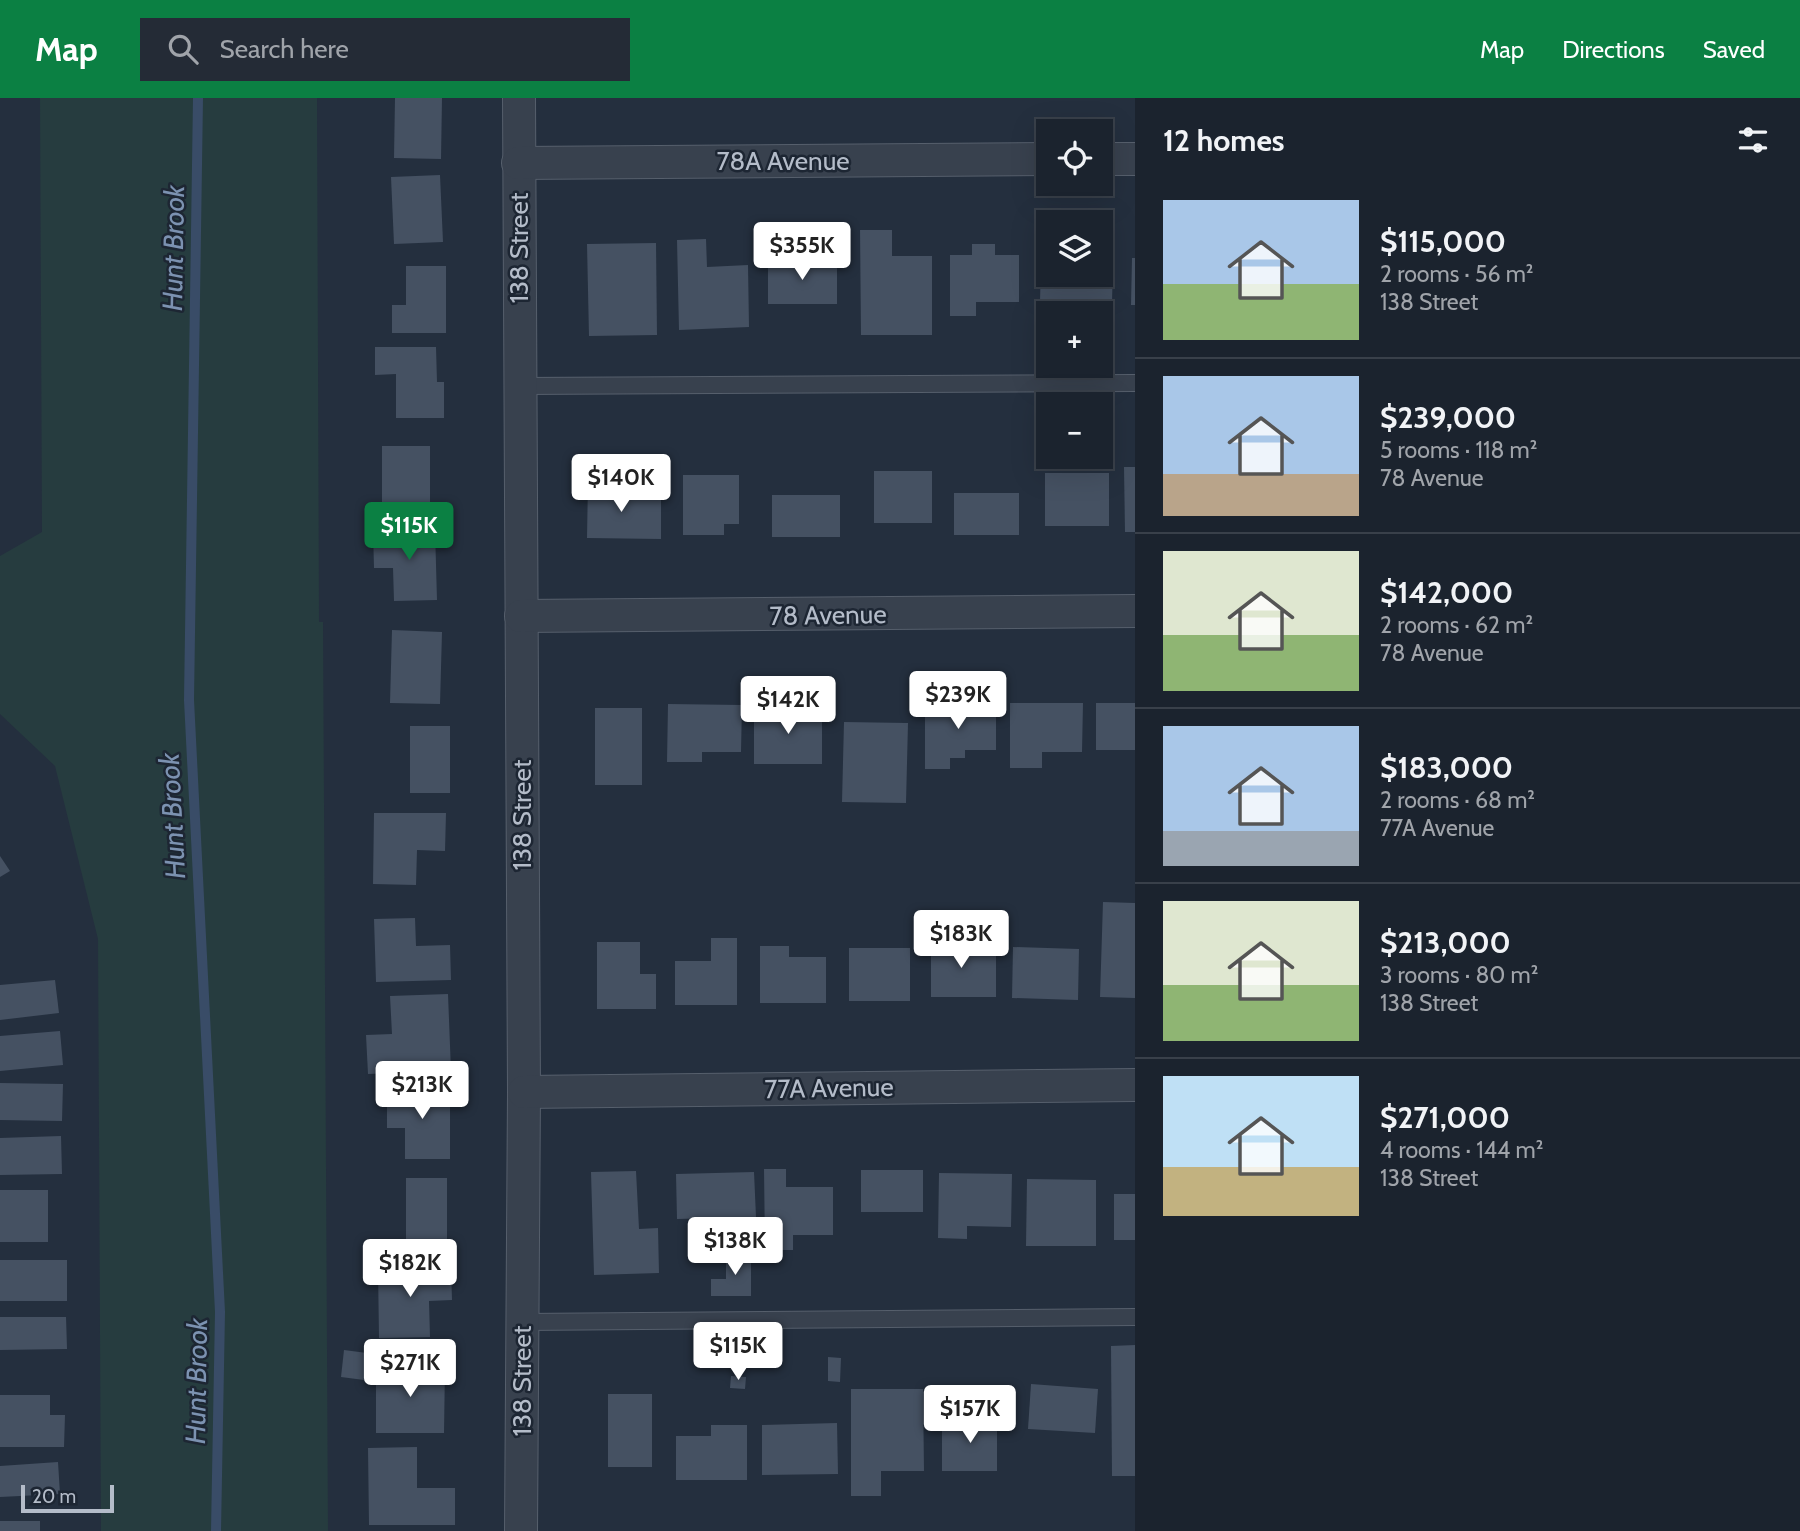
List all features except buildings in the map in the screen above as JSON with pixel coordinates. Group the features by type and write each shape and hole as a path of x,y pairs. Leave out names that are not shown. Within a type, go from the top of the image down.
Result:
{"street":[{"name":"138 Street","path":"519,98 524,1092 521,1531"},
{"name":"78A Avenue","path":"519,163 1036,159"},
{"path":"1113,159 1135,159"},
{"name":"78 Avenue","path":"521,616 1135,611"},
{"name":"77A Avenue","path":"524,1092 1135,1085"}],"lane":[{"path":"520,386 1135,383"},
{"path":"523,1322 1135,1317"}],"green space":[{"path":"40,98 317,98 328,1531 101,1531 98,939 55,766 0,714 0,556 42,532"}],"waterway":[{"name":"Hunt Brook","path":"198,98 189,700 220,1312 216,1531"}]}
